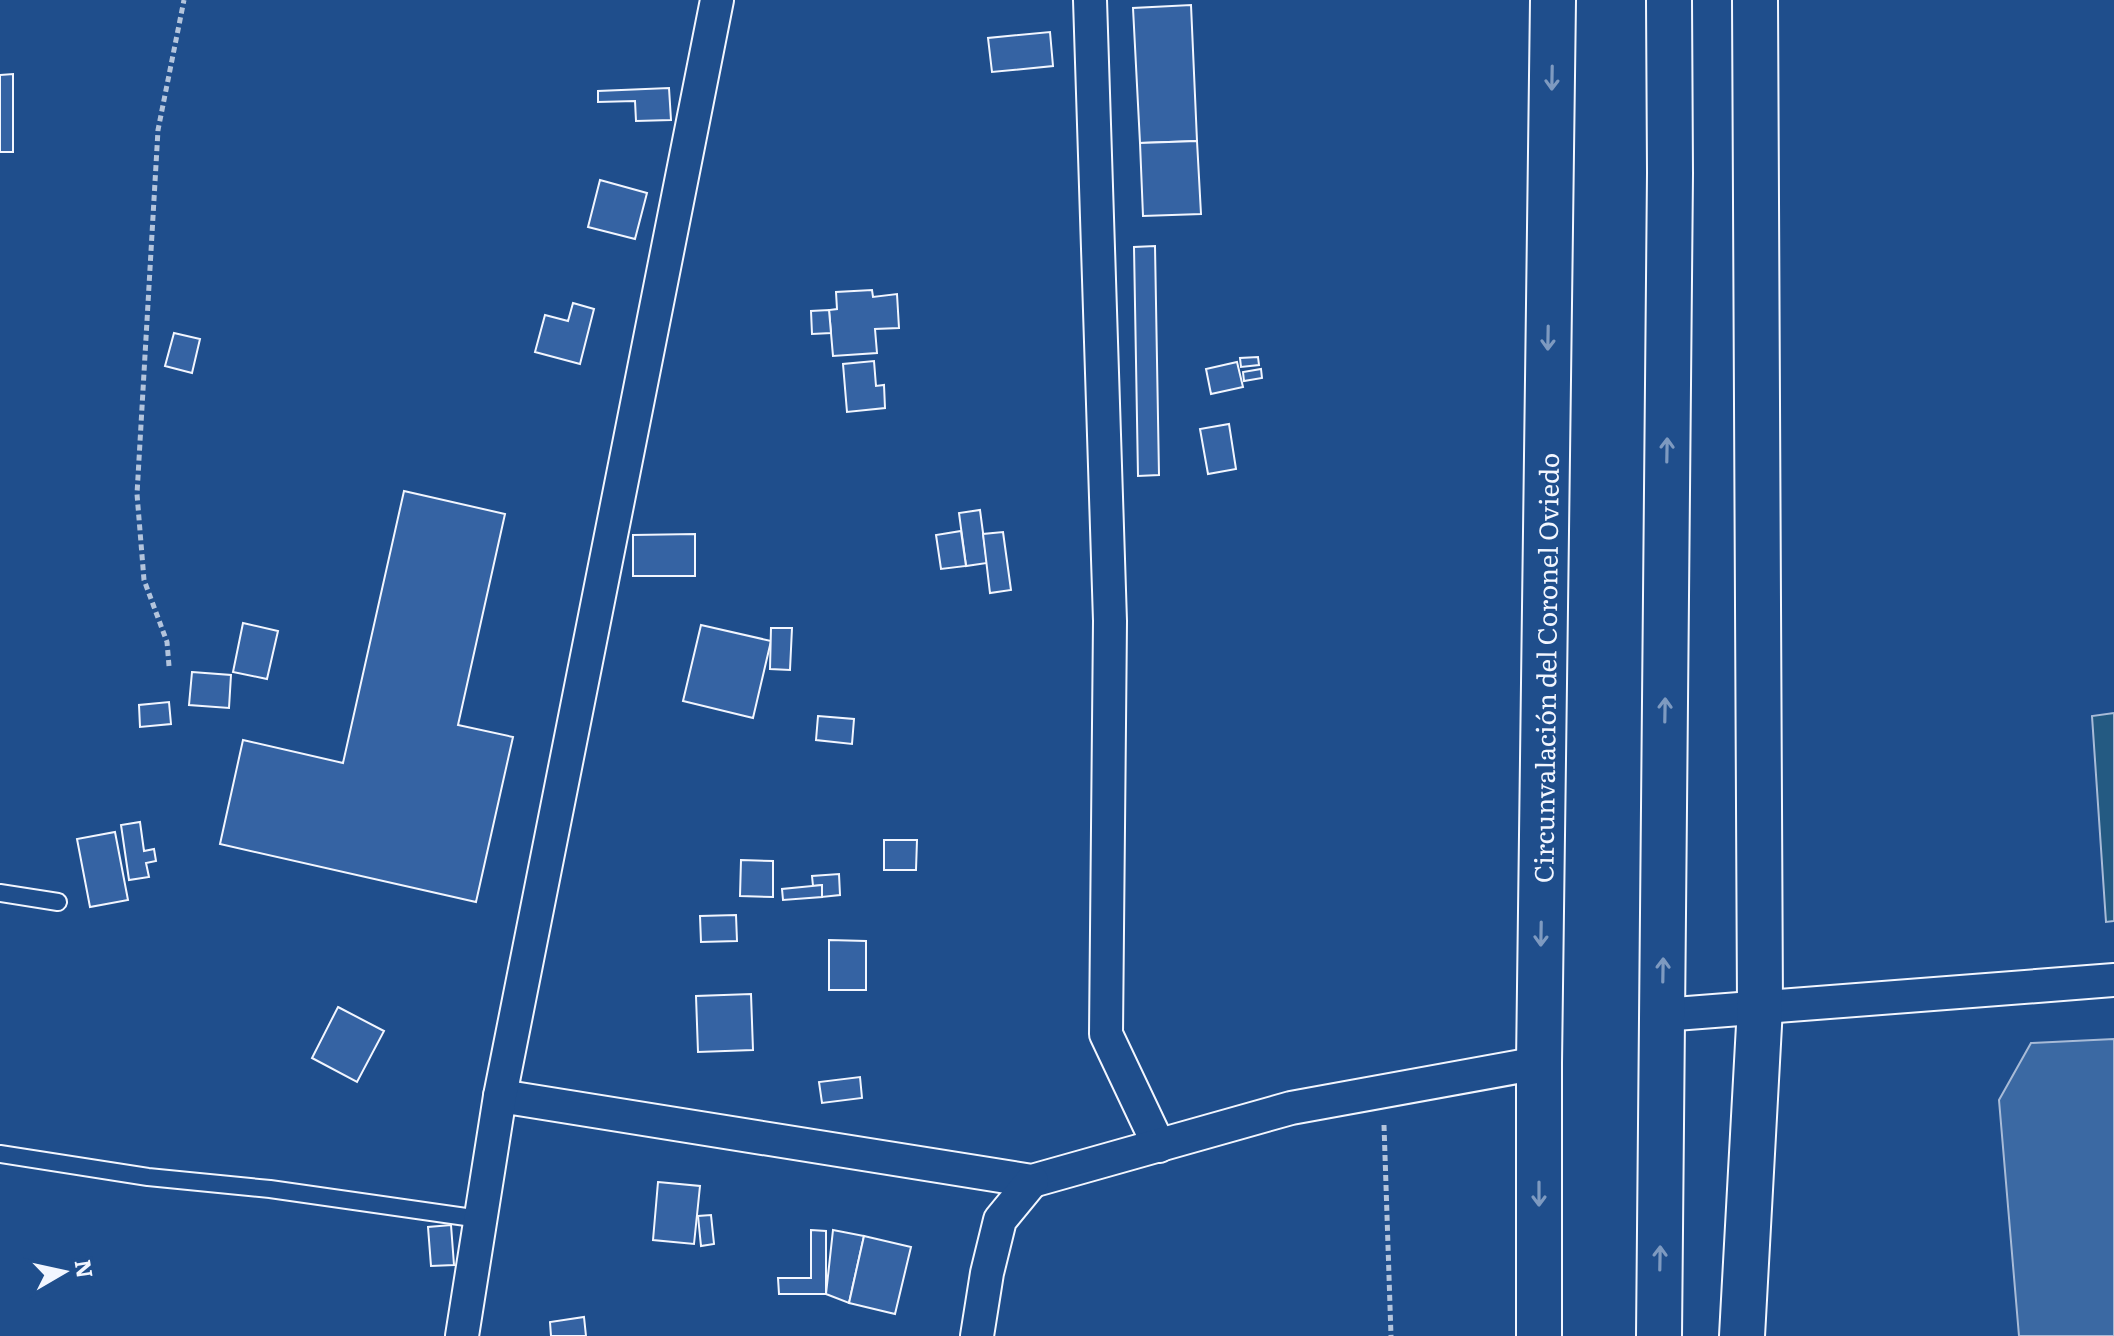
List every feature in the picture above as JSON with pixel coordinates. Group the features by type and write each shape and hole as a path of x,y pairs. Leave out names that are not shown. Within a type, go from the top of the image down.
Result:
{"main road":[{"name":"Circunvalación del Coronel Oviedo","path":"1539,1336 1539,1063 1553,0"},
{"path":"1659,1336 1669,0"},
{"path":"1742,1336 1760,1007 1755,0"}],"street":[{"path":"462,1336 500,1096 717,0"},
{"path":"1090,0 1110,621 1106,1034 1159,1146"},
{"path":"1662,1015 2114,980"},
{"path":"500,1096 1032,1181 1291,1108 1539,1063"},
{"path":"977,1336 987,1273 1000,1220 1032,1181"}],"lane":[{"path":"0,893 58,902"},
{"path":"0,1154 148,1177 270,1189 480,1219"}],"path":[{"path":"169,666 167,642 144,580 137,494 158,130 184,0"},
{"path":"1383,1092 1391,1336"}],"shaded area":[{"path":"2114,713 2114,921 2106,922 2092,716"},
{"path":"2114,1039 2114,1336 2019,1336 1999,1100 2031,1043"}],"building":[{"path":"1191,5 1197,141 1140,143 1133,8"},
{"path":"1050,32 1053,66 992,72 988,38"},
{"path":"13,74 13,152 0,152 0,75"},
{"path":"669,88 671,120 636,121 635,101 598,102 598,91"},
{"path":"1197,141 1201,214 1143,216 1140,143"},
{"path":"600,180 647,193 635,239 588,227"},
{"path":"1155,246 1159,475 1138,476 1134,247"},
{"path":"872,290 873,297 897,294 899,328 875,329 877,353 833,356 829,310 837,309 836,292"},
{"path":"573,303 594,309 580,364 535,352 545,315 568,321"},
{"path":"829,310 831,333 812,334 811,311"},
{"path":"174,333 200,339 192,373 165,366"},
{"path":"1258,357 1259,365 1241,367 1240,358"},
{"path":"874,361 876,386 884,385 885,408 847,412 843,364"},
{"path":"1237,362 1243,387 1211,394 1206,369"},
{"path":"1261,369 1262,378 1244,381 1243,372"},
{"path":"1229,424 1236,469 1208,474 1200,429"},
{"path":"404,491 505,514 458,725 513,737 476,902 220,844 243,740 343,763"},
{"path":"980,510 987,563 966,566 959,513"},
{"path":"961,531 966,566 941,569 936,535"},
{"path":"1003,532 1011,590 990,593 983,534"},
{"path":"695,534 695,576 633,576 633,535"},
{"path":"243,623 278,631 267,679 233,672"},
{"path":"701,625 771,641 753,718 683,701"},
{"path":"771,628 792,628 790,670 770,669"},
{"path":"192,672 231,675 229,708 189,705"},
{"path":"169,702 171,724 140,727 139,705"},
{"path":"818,716 854,719 852,744 816,740"},
{"path":"140,822 144,851 154,849 156,861 146,863 149,877 129,880 121,825"},
{"path":"115,832 128,900 90,907 77,839"},
{"path":"884,840 917,840 916,870 884,870"},
{"path":"741,860 773,861 773,897 740,896"},
{"path":"839,874 840,895 822,897 822,885 813,886 812,876"},
{"path":"822,885 822,897 783,900 782,889"},
{"path":"736,915 737,941 701,942 700,916"},
{"path":"829,940 866,941 866,990 829,990"},
{"path":"751,994 753,1050 698,1052 696,996"},
{"path":"338,1007 384,1031 357,1082 312,1058"},
{"path":"860,1077 862,1098 822,1103 819,1082"},
{"path":"658,1182 700,1186 694,1244 653,1240"},
{"path":"711,1215 714,1244 701,1246 698,1216"},
{"path":"451,1225 454,1265 431,1266 428,1227"},
{"path":"811,1230 826,1231 826,1294 779,1294 778,1278 811,1278"},
{"path":"833,1230 864,1236 849,1303 826,1294"},
{"path":"864,1236 911,1247 895,1314 849,1303"},
{"path":"584,1317 586,1336 551,1336 550,1322"}]}
